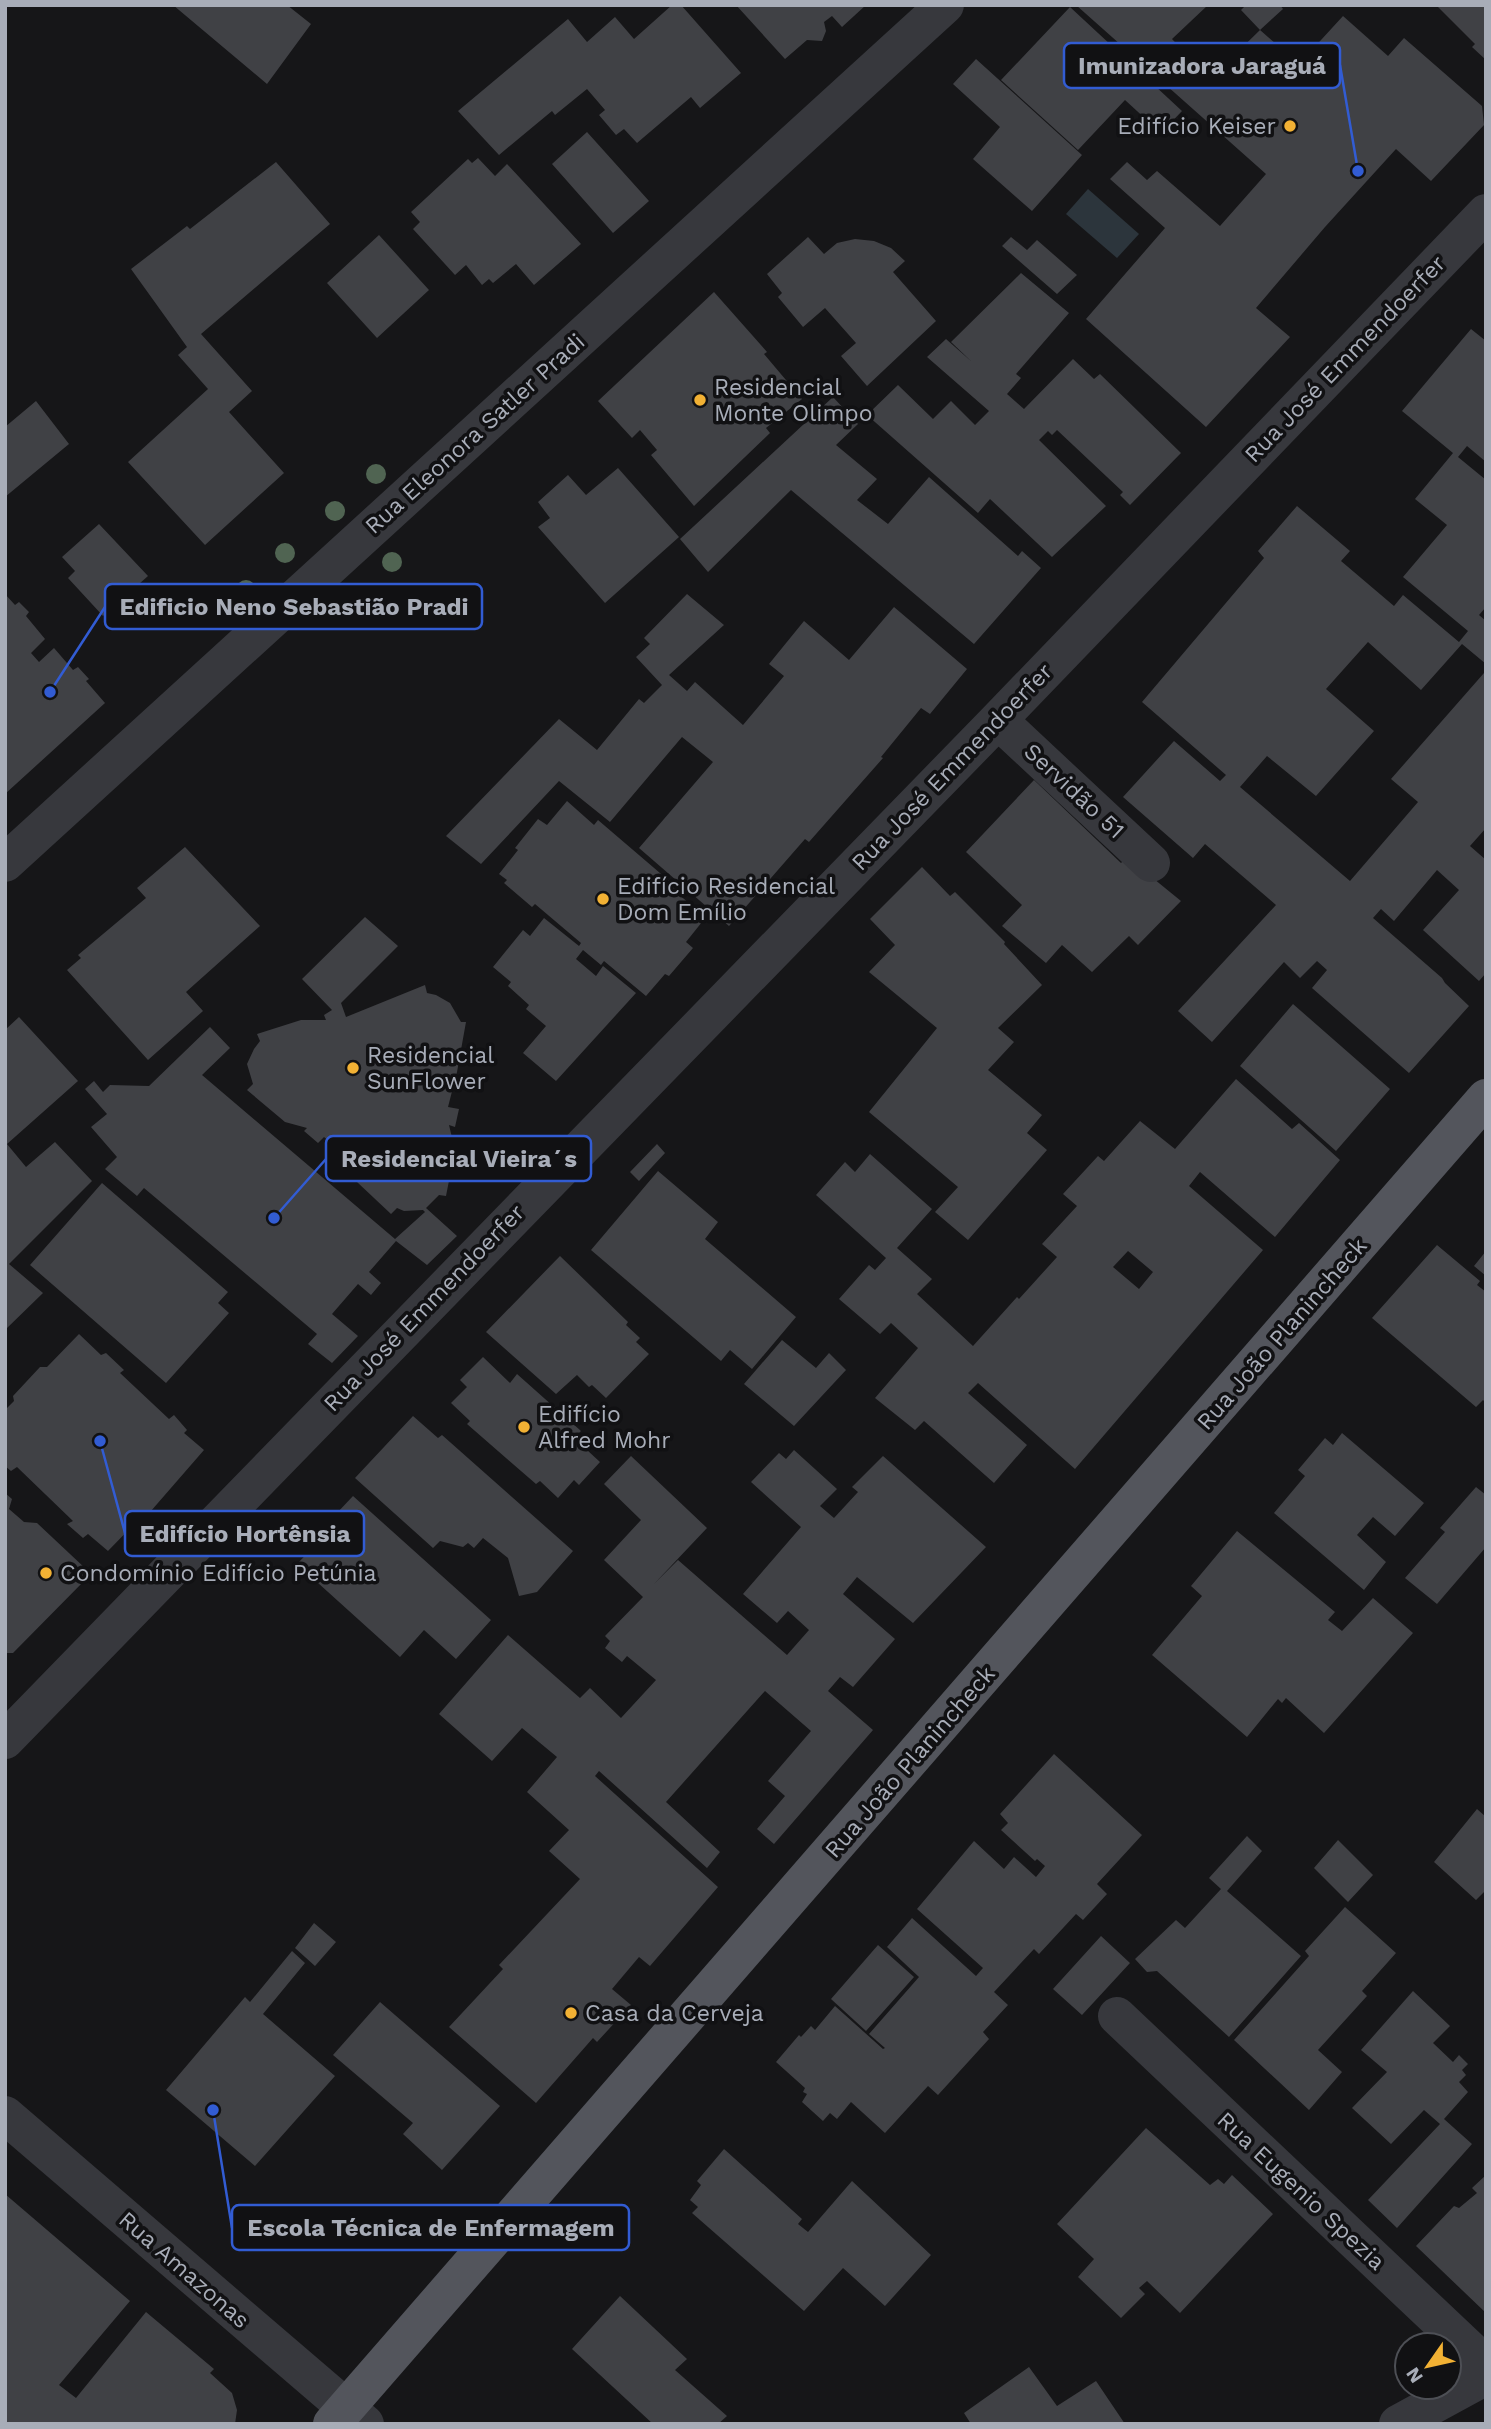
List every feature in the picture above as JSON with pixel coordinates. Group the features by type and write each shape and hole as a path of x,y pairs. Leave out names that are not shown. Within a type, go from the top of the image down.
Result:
{"main road":[{"name":"Rua João Planincheck","path":"347,2419 1486,1098"}],"street":[{"name":"Rua Eleonora Satler Pradi","path":"5,863 946,5"},
{"name":"Rua José Emmendoerfer","path":"5,1740 998,720 1486,213"},
{"name":"Servidão 51","path":"998,720 1151,863"},
{"name":"Rua Eugenio Spezia","path":"1117,2016 1486,2365"},
{"name":"Rua Amazonas","path":"5,2115 347,2419"},
{"path":"1398,2424 1486,2376"}],"shaded area":[{"path":"1088,189 1139,234 1117,258 1066,214"}],"building":[{"path":"173,5 287,5 311,24 267,84"},
{"path":"672,5 681,5 741,73 700,108 691,97 637,143 624,129 616,135 599,115 605,110 587,89 555,115 552,111 499,155 458,111 568,19 587,42 615,17 634,39"},
{"path":"736,5 866,5 842,27 832,16 824,22 826,31 822,41 807,40 785,59"},
{"path":"1076,5 1208,5 1172,39 1210,79 1260,30 1299,64 1343,16 1388,56 1404,38 1482,106 1484,125 1431,181 1396,149 1325,227 1256,308 1290,337 1206,427 1086,319 1165,228 1110,179 1127,162 1147,180 1157,171 1220,226 1266,174"},
{"path":"1246,5 1280,5 1283,9 1260,30 1241,10"},
{"path":"1436,5 1486,5 1486,60 1472,47 1475,44"},
{"path":"1070,7 1182,111 1161,133 1125,100 1078,150 1001,80"},
{"path":"976,59 1082,155 1032,211 973,159 1000,127 953,84"},
{"path":"587,132 649,201 613,233 552,164"},
{"path":"478,158 495,176 507,164 581,244 534,285 516,264 493,283 489,279 482,285 466,265 455,275 413,229 420,222 411,212 468,159 472,163"},
{"path":"276,162 330,224 201,334 252,391 229,412 284,473 205,545 128,462 208,389 178,355 187,347 131,269 187,226 190,229"},
{"path":"379,235 429,290 377,338 327,283"},
{"path":"808,237 824,254 837,243 855,239 874,241 891,248 905,261 893,272 936,321 867,386 841,356 856,343 825,308 803,327 778,297 782,293 767,274"},
{"path":"1011,237 1027,250 1037,240 1077,275 1057,294 1002,246"},
{"path":"1021,273 1069,313 1016,374 1021,378 1007,394 1024,409 1073,359 1094,379 1100,374 1181,453 1130,505 1120,495 1123,492 1057,430 1052,435 1048,431 1039,440 1106,506 1052,557 990,499 978,513 867,415 898,385 933,419 951,401 975,425 989,411 927,357 946,339 972,362 951,342"},
{"name":"Residencial Monte Olimpo","path":"714,292 767,352 764,354 802,399 766,428 770,433 694,506 651,455 657,450 640,430 632,438 598,401"},
{"path":"1471,329 1486,341 1486,462 1467,446 1458,457 1486,480 1486,607 1479,615 1486,621 1486,664 1462,644 1421,690 1368,642 1326,689 1374,731 1316,796 1267,756 1240,787 1350,881 1418,802 1391,779 1484,673 1486,828 1470,846 1486,860 1486,973 1479,981 1423,930 1459,890 1437,870 1394,921 1381,909 1373,918 1442,978 1469,1006 1409,1073 1312,988 1327,970 1317,961 1300,978 1284,962 1212,1042 1178,1011 1276,905 1205,844 1193,858 1123,797 1174,741 1220,781 1226,775 1142,702 1264,558 1258,551 1297,506 1350,551 1341,561 1394,606 1403,595 1459,642 1468,631 1403,577 1447,525 1415,499 1453,453 1402,411"},
{"path":"833,397 858,424 836,445 877,479 857,500 888,524 929,477 1018,556 1022,551 1041,568 974,644 791,490 708,572 680,539"},
{"path":"36,401 69,444 5,497 5,427"},
{"path":"618,468 679,537 605,603 538,527 550,518 538,502 568,475 586,495"},
{"path":"99,524 148,576 103,616 68,578 75,571 62,557"},
{"path":"5,594 15,605 19,602 29,612 26,616 45,639 31,653 39,662 54,648 73,670 78,667 105,703 5,794"},
{"path":"687,594 724,625 669,675 687,691 695,682 743,725 784,676 769,664 804,621 849,660 894,607 967,669 930,714 921,708 881,757 883,758 809,842 805,839 729,926 639,848 713,762 682,737 610,822 559,781 481,864 446,836 559,719 597,750 639,699 644,703 662,685 636,657 650,644 644,638"},
{"path":"1034,780 1121,863 1127,857 1181,901 1138,945 1129,936 1092,972 1062,945 1046,963 1002,926 1022,905 966,852"},
{"name":"Edifício Residencial Dom Emílio","path":"567,801 594,825 598,820 681,891 678,894 706,917 686,942 693,948 669,976 665,974 646,996 604,961 601,965 583,950 576,959 596,976 603,966 636,993 556,1081 523,1053 546,1026 526,1009 529,1005 508,986 511,982 493,967 523,930 530,936 544,918 579,946 581,943 535,904 532,907 504,883 507,880 499,874 538,819 547,825"},
{"path":"185,847 260,926 186,992 203,1011 148,1060 67,970 81,958 78,955 146,898 137,888"},
{"path":"922,867 950,896 955,892 1005,942 1042,985 998,1028 1014,1042 988,1070 1042,1115 1027,1133 1047,1150 968,1240 935,1212 958,1187 869,1112 937,1028 869,972 895,945 870,919"},
{"path":"365,917 398,946 341,1003 346,1017 425,985 427,993 450,1003 461,1022 466,1022 448,1107 459,1109 455,1127 449,1125 455,1150 446,1196 439,1195 426,1208 457,1236 427,1265 396,1241 369,1272 381,1283 371,1295 358,1284 332,1314 358,1336 332,1363 308,1344 317,1334 144,1188 137,1196 105,1169 117,1157 91,1127 107,1114 85,1089 94,1081 103,1092 110,1085 149,1086 210,1027 230,1048 202,1075 395,1239 425,1212 397,1208 391,1214 357,1182 348,1164 343,1165 332,1153 337,1148 324,1137 318,1143 304,1131 307,1128 285,1122 247,1090 253,1084 247,1064 260,1041 257,1034 301,1020 326,1020 324,1015 332,1010 302,979"},
{"path":"1293,1004 1390,1089 1336,1151 1240,1066"},
{"path":"19,1017 78,1081 7,1144 26,1167 55,1142 92,1181 9,1264 43,1293 5,1330 5,1030"},
{"path":"1236,1079 1292,1129 1299,1123 1340,1160 1275,1237 1200,1172 1189,1186 1263,1250 1075,1469 978,1383 968,1393 1027,1445 994,1483 924,1421 915,1430 875,1398 918,1348 891,1323 880,1334 839,1299 869,1265 875,1270 886,1258 816,1195 845,1162 855,1172 870,1154 932,1209 897,1248 932,1279 917,1294 973,1346 1057,1257 1042,1244 1077,1206 1063,1194 1098,1156 1104,1161 1140,1121 1175,1149","holes":["1128,1251 1153,1272 1139,1289 1113,1267"]},
{"path":"657,1144 665,1153 639,1181 630,1172"},
{"path":"658,1171 718,1222 705,1239 796,1317 752,1369 730,1350 721,1361 591,1250"},
{"path":"102,1183 228,1292 218,1303 229,1313 166,1383 30,1265"},
{"path":"1437,1245 1480,1281 1477,1285 1486,1292 1486,1403 1483,1400 1476,1407 1372,1318"},
{"path":"1486,1251 1486,1276 1474,1266"},
{"path":"560,1256 628,1322 626,1325 640,1338 636,1342 649,1354 606,1398 577,1375 556,1394 486,1332"},
{"path":"79,1334 101,1355 106,1353 124,1370 120,1373 169,1419 174,1415 187,1430 184,1433 204,1450 144,1519 140,1518 108,1551 88,1534 83,1538 67,1524 73,1521 17,1467 11,1471 5,1466 5,1410 14,1401 13,1396 40,1367 47,1367"},
{"path":"782,1340 816,1368 829,1353 846,1370 794,1426 744,1384"},
{"name":"Edifício Alfred Mohr","path":"483,1357 510,1383 517,1374 581,1431 574,1438 600,1462 579,1485 574,1480 558,1498 540,1481 536,1484 467,1424 470,1421 451,1403 467,1387 460,1380"},
{"path":"413,1416 438,1438 442,1435 573,1551 537,1592 519,1596 508,1558 483,1538 474,1548 468,1543 463,1547 440,1541 433,1548 355,1478"},
{"path":"1342,1433 1424,1503 1395,1536 1373,1517 1357,1535 1386,1562 1364,1590 1274,1513 1305,1476 1298,1470 1325,1438 1333,1445"},
{"path":"794,1450 837,1489 820,1506 834,1518 858,1492 852,1487 883,1456 986,1547 913,1623 857,1577 843,1594 895,1639 853,1687 840,1677 828,1691 873,1730 774,1844 757,1829 785,1796 768,1781 811,1731 765,1691 666,1802 720,1852 707,1868 599,1771 595,1776 718,1887 650,1966 639,1957 612,1989 631,2005 597,2042 593,2038 536,2103 449,2027 503,1969 499,1965 580,1879 549,1851 569,1830 527,1792 557,1757 522,1728 492,1761 439,1714 508,1635 580,1698 590,1688 621,1718 656,1680 627,1656 622,1662 605,1648 610,1641 605,1636 643,1597 604,1560 641,1520 604,1484 631,1456 707,1528 654,1584 678,1560 787,1655 809,1630 788,1611 777,1623 743,1594 801,1527 751,1482 779,1453 786,1459"},
{"path":"1476,1487 1486,1495 1486,1547 1437,1604 1405,1578 1445,1532 1440,1528"},
{"name":"Condomínio Edifício Petúnia","path":"5,1493 12,1499 9,1509 24,1522 37,1523 86,1569 87,1578 13,1653 5,1653"},
{"path":"353,1496 491,1620 456,1659 424,1630 400,1657 297,1564 325,1535 320,1531"},
{"path":"1237,1531 1335,1612 1328,1620 1342,1631 1373,1598 1413,1633 1324,1733 1286,1698 1282,1703 1278,1699 1247,1737 1152,1655 1202,1596 1191,1586"},
{"path":"1054,1754 1142,1835 1097,1884 1107,1894 1083,1920 1076,1914 1039,1954 1034,1949 994,1992 1008,2005 983,2032 989,2039 938,2095 928,2086 885,2133 851,2102 837,2119 830,2113 823,2121 802,2102 807,2094 803,2092 805,2088 776,2062 799,2035 801,2037 811,2026 815,2030 835,2006 885,2048 869,2034 919,1977 887,1947 912,1918 976,1976 983,1968 917,1909 974,1841 1004,1869 1014,1857 1036,1877 1045,1866 1037,1859 1035,1861 1001,1830 1008,1823 1000,1814"},
{"path":"1477,1809 1486,1817 1486,1890 1476,1900 1434,1862"},
{"path":"1247,1836 1262,1851 1227,1891 1301,1956 1229,2037 1157,1971 1147,1972 1135,1959 1176,1920 1185,1928 1221,1889 1209,1878"},
{"path":"1338,1840 1373,1875 1348,1902 1314,1868"},
{"path":"1345,1907 1396,1953 1362,1991 1367,1996 1318,2050 1342,2072 1309,2110 1234,2040 1309,1956 1305,1951"},
{"path":"314,1923 336,1942 315,1966 295,1948"},
{"path":"1101,1936 1130,1963 1082,2015 1053,1989"},
{"path":"878,1945 914,1977 866,2031 831,1999"},
{"path":"292,1951 305,1963 263,2014 335,2076 255,2166 166,2090 245,1997 250,2002"},
{"path":"1413,1991 1450,2026 1433,2043 1453,2062 1459,2055 1468,2064 1462,2070 1466,2075 1459,2082 1468,2092 1444,2119 1472,2144 1397,2228 1368,2200 1440,2124 1424,2110 1391,2144 1352,2108 1387,2072 1361,2050"},
{"path":"380,2002 500,2106 442,2170 403,2134 413,2123 333,2055"},
{"path":"1146,2128 1210,2185 1218,2179 1224,2184 1232,2175 1273,2214 1180,2313 1147,2281 1139,2288 1145,2294 1121,2318 1078,2277 1094,2259 1057,2224"},
{"path":"724,2149 802,2219 798,2224 808,2232 852,2181 931,2255 885,2306 843,2268 804,2311 692,2213 698,2207 690,2200 701,2185 697,2181"},
{"path":"1486,2175 1486,2313 1416,2246 1454,2206 1459,2208 1477,2193 1472,2188"},
{"path":"5,2194 130,2301 59,2385 76,2398 146,2312 214,2369 210,2373 232,2393 237,2410 235,2424 5,2424"},
{"path":"620,2296 687,2359 675,2370 727,2416 718,2424 653,2424 572,2349"},
{"path":"1029,2367 1057,2406 1096,2381 1125,2424 971,2424 964,2413"}],"place":[{"name":"Edifício Keiser","path":"1290,126"},
{"name":"Imunizadora Jaraguá","path":"1358,171"},
{"name":"Residencial Monte Olimpo","path":"700,400"},
{"name":"Edificio Neno Sebastião Pradi","path":"50,692"},
{"name":"Edifício Residencial Dom Emílio","path":"603,899"},
{"name":"Residencial SunFlower","path":"353,1068"},
{"name":"Residencial Vieira´s","path":"274,1218"},
{"name":"Edifício Alfred Mohr","path":"524,1427"},
{"name":"Edifício Hortênsia","path":"100,1441"},
{"name":"Condomínio Edifício Petúnia","path":"46,1573"},
{"name":"Casa da Cerveja","path":"571,2013"},
{"name":"Escola Técnica de Enfermagem","path":"213,2110"}]}
